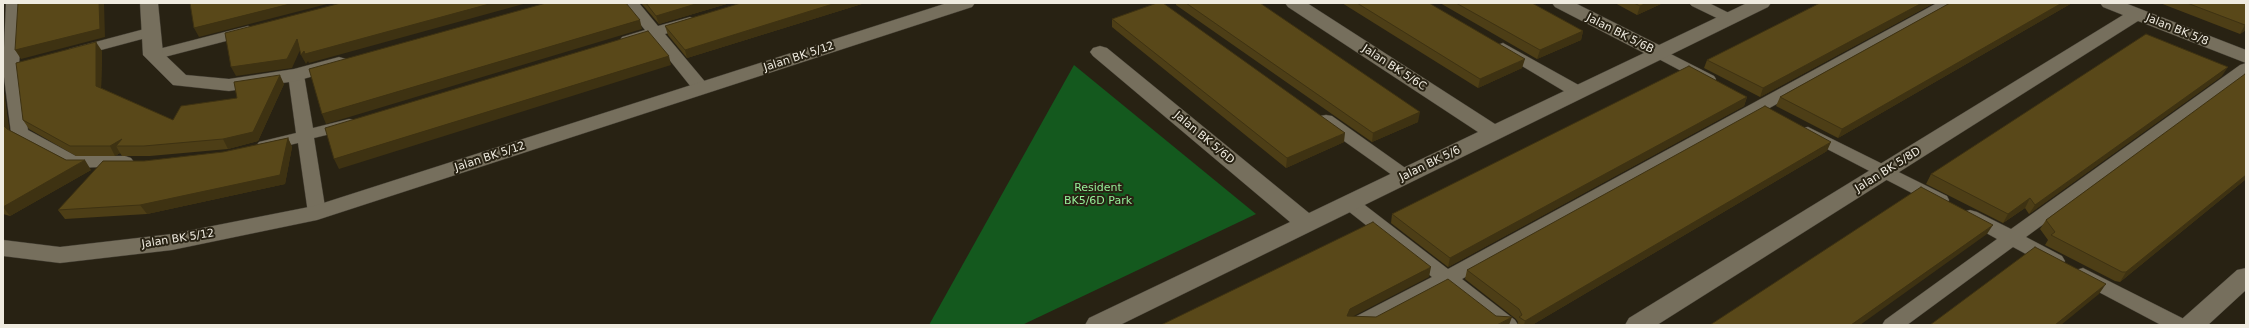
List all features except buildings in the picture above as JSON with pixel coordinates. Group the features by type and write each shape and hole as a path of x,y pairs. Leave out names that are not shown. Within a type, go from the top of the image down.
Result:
{"street":[{"path":"149,3 153,55 180,80 229,85 296,75 356,58"},
{"name":"Jalan BK 5/12","path":"3,248 67,254 172,242 317,213 966,3"},
{"name":"Jalan BK 5/6C","path":"1294,3 1494,133"},
{"name":"Jalan BK 5/6B","path":"1561,3 1659,53"},
{"name":"Jalan BK 5/6","path":"1098,325 1762,3"},
{"name":"Jalan BK 5/8","path":"2109,3 2246,57"},
{"name":"Jalan BK 5/8D","path":"1638,325 2137,14"},
{"name":"Jalan BK 5/6D","path":"1100,52 1307,224"},
{"path":"2192,325 2246,276"}],"lane":[{"path":"14,3 13,68 20,133 73,162 142,163"},
{"path":"631,3 701,88"},
{"path":"1697,3 1730,19"},
{"path":"1356,325 1447,278 1948,3"},
{"path":"610,46 707,16"},
{"path":"153,55 265,26"},
{"path":"62,55 152,32"},
{"path":"1488,40 1578,92"},
{"path":"1659,53 2179,325"},
{"path":"1892,325 2011,237 2246,68"},
{"path":"296,75 317,213"},
{"path":"1315,112 1406,176"},
{"path":"251,149 305,137 366,118"},
{"path":"1350,203 1508,325"}],"green space":[{"name":"Resident BK5/6D Park","path":"1074,65 1256,214 1022,325 929,325"}]}
